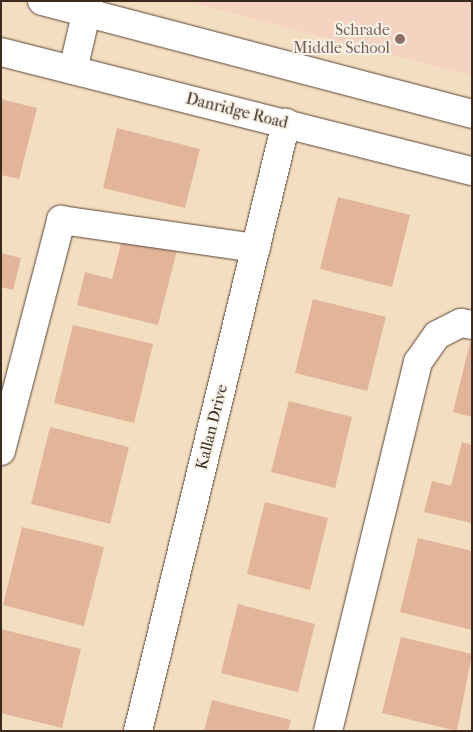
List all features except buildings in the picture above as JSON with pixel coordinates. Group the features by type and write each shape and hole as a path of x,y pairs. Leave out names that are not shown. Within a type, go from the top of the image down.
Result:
{"street":[{"path":"42,1 87,7 472,114"},
{"path":"73,70 87,7"},
{"name":"Danridge Road","path":"1,52 472,171"},
{"name":"Kallan Drive","path":"138,731 286,123"},
{"path":"1,451 61,220 256,248"},
{"path":"328,731 418,362 437,335 461,323 472,326"}],"shaded area":[{"name":"Schrade Middle School","path":"185,1 472,1 472,76"}],"place":[{"name":"Schrade Middle School","path":"400,39"}]}
